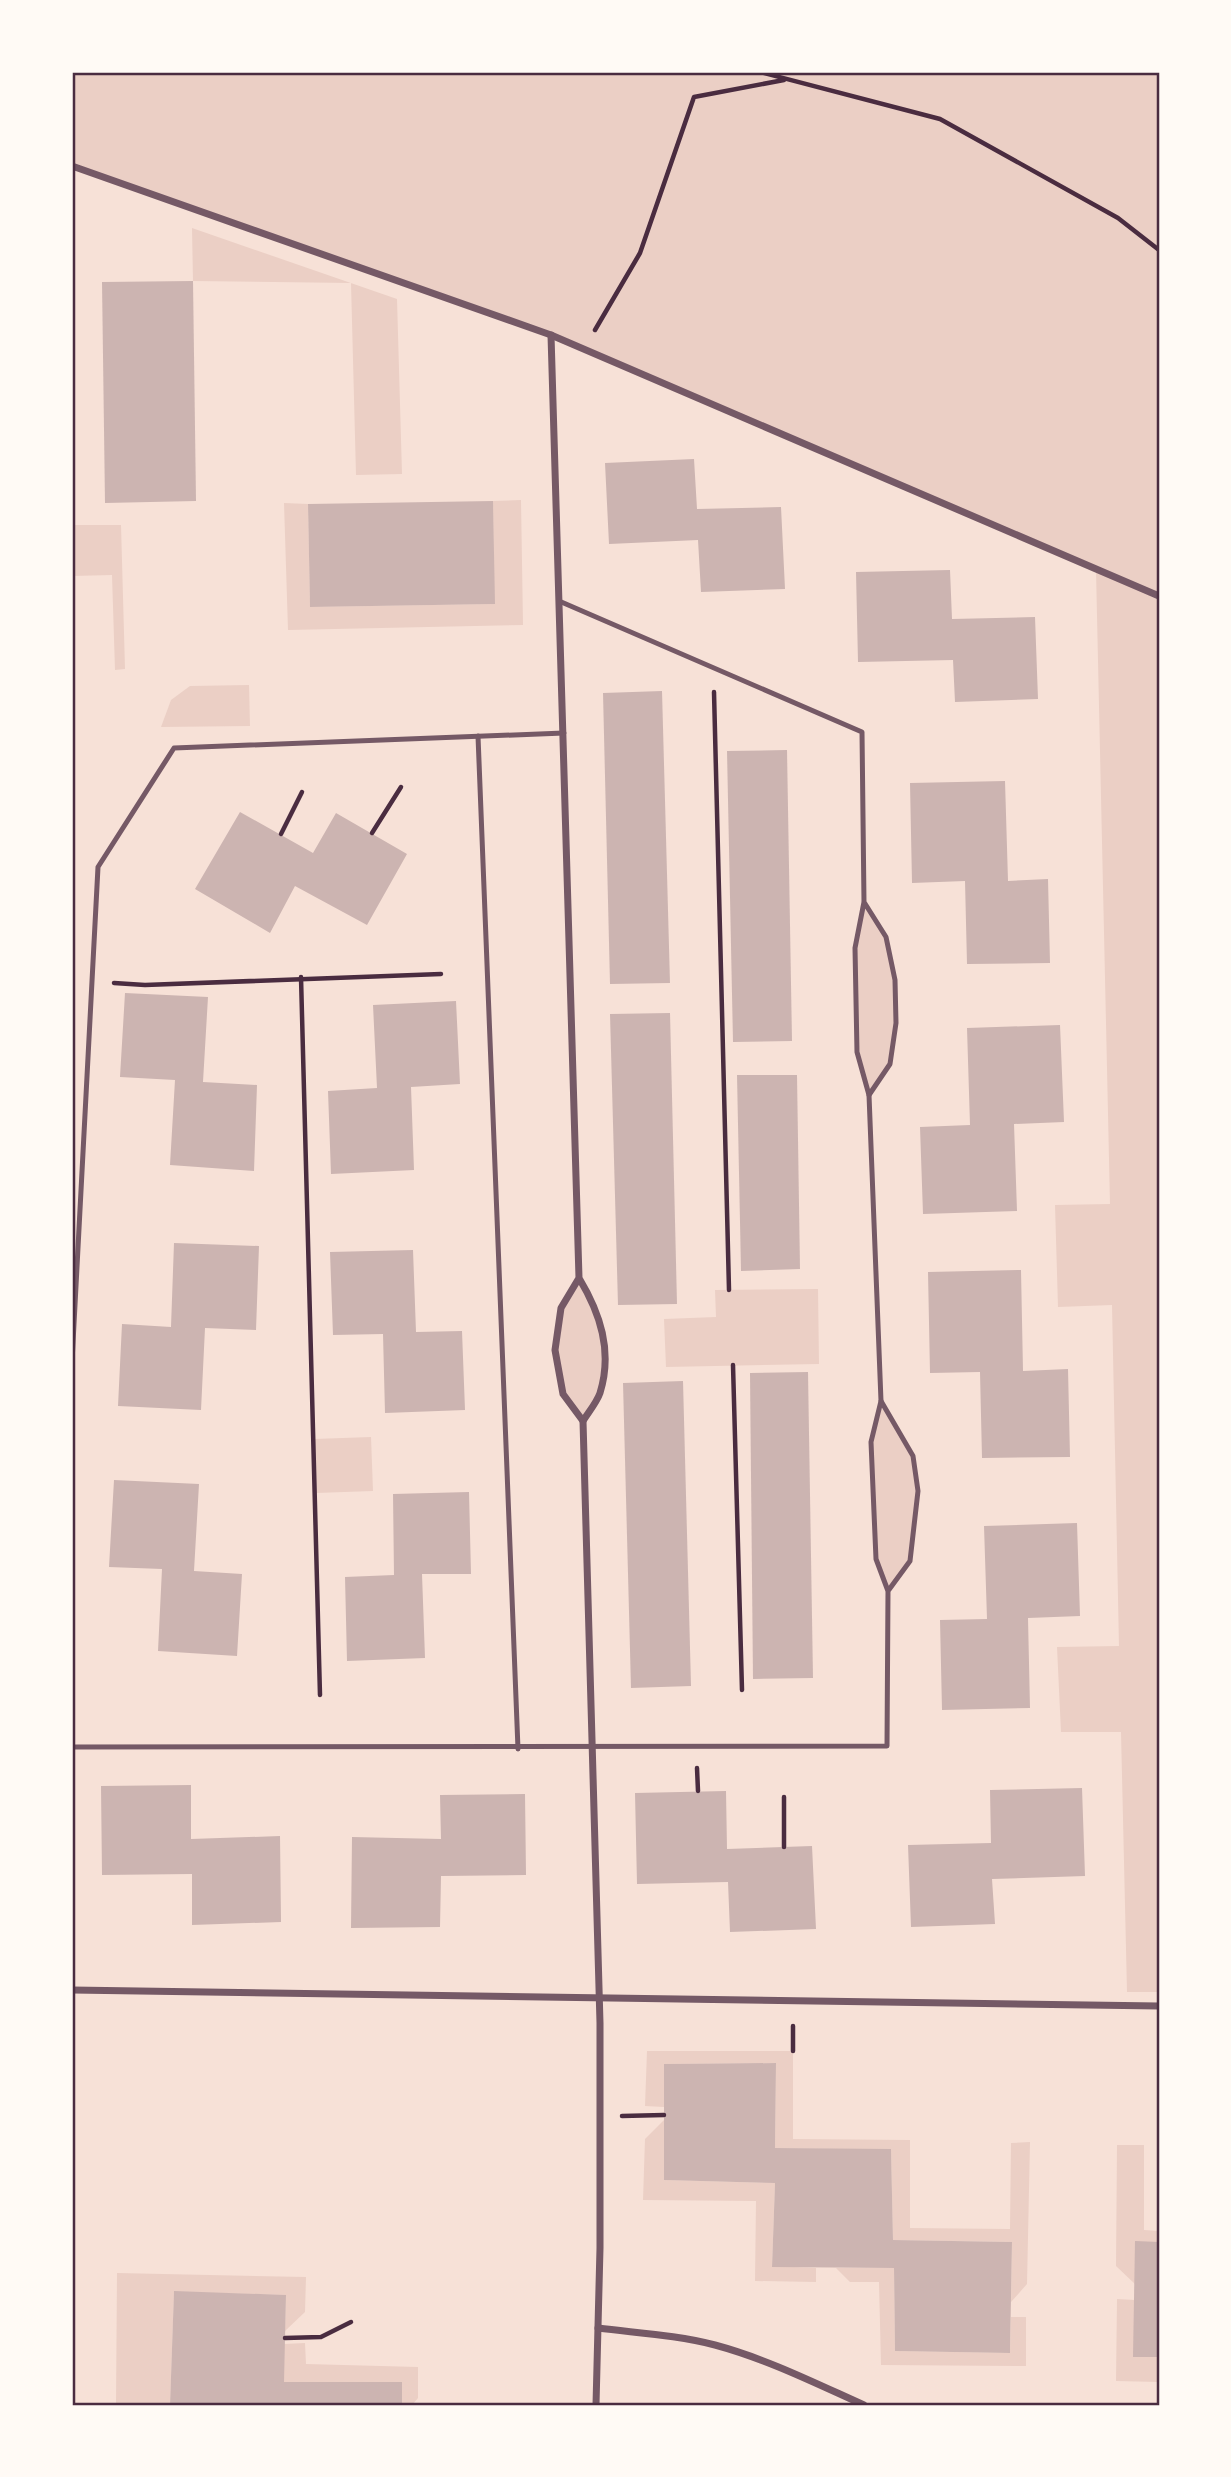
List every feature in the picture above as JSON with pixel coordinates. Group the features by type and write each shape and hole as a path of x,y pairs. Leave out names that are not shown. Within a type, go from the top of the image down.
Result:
{"street":[{"path":"72,166 551,335 1159,596"},
{"path":"551,335 579,1278 598,1309 605,1348 600,1394 583,1421 599,1997 596,2405"},
{"path":"579,1278 561,1308 555,1350 563,1394 583,1421"},
{"path":"72,1990 1159,2006"},
{"path":"598,2328 671,2336 714,2345 760,2359 864,2405"}],"lane":[{"path":"72,1747 518,1749 887,1746 888,1591 876,1559 871,1442 881,1401 869,1095 857,1052 855,948 864,902 862,732 559,601"},
{"path":"72,1362 98,867 174,748 564,733"},
{"path":"478,736 518,1749"},
{"path":"864,902 886,937 895,980 896,1023 890,1064 869,1095"},
{"path":"881,1401 913,1456 918,1491 910,1561 888,1591"}],"path":[{"path":"760,72 940,119 1118,218 1159,250"},
{"path":"584,349 640,253 694,97 788,79"},
{"path":"713,668 729,1290"},
{"path":"372,833 401,788"},
{"path":"281,834 302,792"},
{"path":"92,982 145,985 441,974"},
{"path":"301,978 320,1695"},
{"path":"733,1366 742,1690"},
{"path":"697,1767 698,1791"},
{"path":"784,1797 784,1847"},
{"path":"793,2026 793,2051"},
{"path":"600,2116 664,2115"},
{"path":"285,2338 321,2337 351,2322"}],"shaded area":[{"path":"72,72 1159,72 1159,1992 1127,1992 1121,1732 1061,1732 1057,1647 1119,1646 1112,1305 1058,1307 1055,1205 1110,1204 1096,570 551,335 72,166"},
{"path":"192,228 351,283 193,281"},
{"path":"351,283 397,299 402,474 356,475"},
{"path":"521,500 523,625 288,630 284,503 308,504 310,607 494,604 493,501"},
{"path":"72,525 121,525 125,669 115,670 112,575 72,576"},
{"path":"249,685 250,726 161,727 171,700 190,686"},
{"path":"864,902 886,937 895,980 896,1023 890,1064 869,1095 859,1047 855,998 857,950"},
{"path":"579,1278 593,1305 605,1347 604,1377 600,1393 583,1421 563,1394 555,1350 561,1308"},
{"path":"818,1289 819,1364 666,1367 664,1319 716,1317 715,1290"},
{"path":"881,1401 913,1456 918,1491 910,1561 888,1591 876,1559 871,1442"},
{"path":"371,1437 373,1491 316,1493 314,1439"},
{"path":"647,2051 793,2051 793,2139 910,2140 910,2228 1010,2229 1011,2143 1030,2142 1027,2284 1011,2302 1012,2242 893,2240 891,2150 775,2148 776,2063 664,2064 664,2107 645,2106"},
{"path":"664,2120 664,2180 775,2183 772,2266 816,2268 816,2282 755,2281 756,2201 643,2200 645,2139"},
{"path":"1117,2145 1144,2145 1144,2230 1159,2231 1159,2242 1135,2242 1135,2284 1116,2266"},
{"path":"836,2268 894,2268 895,2351 1010,2353 1011,2317 1026,2317 1026,2366 881,2365 879,2282 850,2282"},
{"path":"117,2273 306,2277 305,2312 285,2331 286,2295 174,2292 170,2405 116,2405"},
{"path":"1117,2299 1135,2300 1134,2357 1159,2357 1159,2382 1116,2381"},
{"path":"305,2343 306,2364 418,2367 418,2398 412,2405 402,2405 402,2382 284,2382 284,2344"}],"building":[{"path":"193,281 196,501 105,503 102,282"},
{"path":"694,459 697,509 781,507 785,589 701,592 698,540 609,544 605,463"},
{"path":"493,501 495,604 310,607 308,504"},
{"path":"950,570 952,619 1035,617 1038,699 955,702 953,660 858,662 856,572"},
{"path":"662,691 670,983 610,984 603,693"},
{"path":"787,750 792,1041 733,1042 727,751"},
{"path":"1005,781 1008,881 1048,879 1050,963 967,964 965,881 912,883 910,783"},
{"path":"240,812 313,853 336,813 407,854 367,925 295,886 270,933 195,889"},
{"path":"125,993 208,997 203,1082 257,1085 254,1171 170,1165 175,1080 120,1077"},
{"path":"456,1001 460,1084 411,1087 414,1170 331,1174 328,1091 377,1088 373,1005"},
{"path":"670,1013 677,1304 618,1305 610,1014"},
{"path":"1060,1025 1064,1122 1014,1124 1017,1211 923,1214 920,1127 970,1125 967,1028"},
{"path":"737,1075 797,1075 800,1269 741,1271"},
{"path":"174,1243 259,1246 256,1330 205,1328 201,1410 118,1406 122,1324 171,1327"},
{"path":"413,1250 416,1332 462,1331 465,1410 385,1413 383,1334 333,1335 330,1252"},
{"path":"1021,1270 1023,1371 1068,1369 1070,1457 982,1458 980,1372 930,1373 928,1272"},
{"path":"808,1372 813,1678 753,1679 750,1373"},
{"path":"683,1381 691,1686 631,1688 623,1383"},
{"path":"114,1480 199,1484 194,1571 242,1574 237,1656 158,1651 162,1569 109,1567"},
{"path":"469,1492 471,1574 422,1574 425,1658 347,1661 345,1577 394,1575 393,1494"},
{"path":"1077,1523 1080,1616 1028,1618 1030,1708 942,1710 940,1620 987,1619 984,1526"},
{"path":"191,1785 191,1839 280,1836 281,1922 192,1925 192,1874 102,1875 101,1786"},
{"path":"1082,1788 1085,1876 992,1879 995,1924 911,1927 908,1845 991,1843 990,1790"},
{"path":"726,1791 727,1849 812,1846 816,1929 730,1932 728,1882 637,1884 635,1793"},
{"path":"525,1794 526,1875 441,1876 440,1927 351,1928 352,1837 441,1839 440,1795"},
{"path":"776,2063 775,2148 891,2149 893,2240 1012,2242 1010,2353 895,2351 894,2268 772,2267 775,2183 664,2180 664,2064"},
{"path":"1135,2241 1159,2242 1159,2357 1133,2357"},
{"path":"174,2291 286,2295 284,2382 402,2382 402,2405 170,2405"}]}
